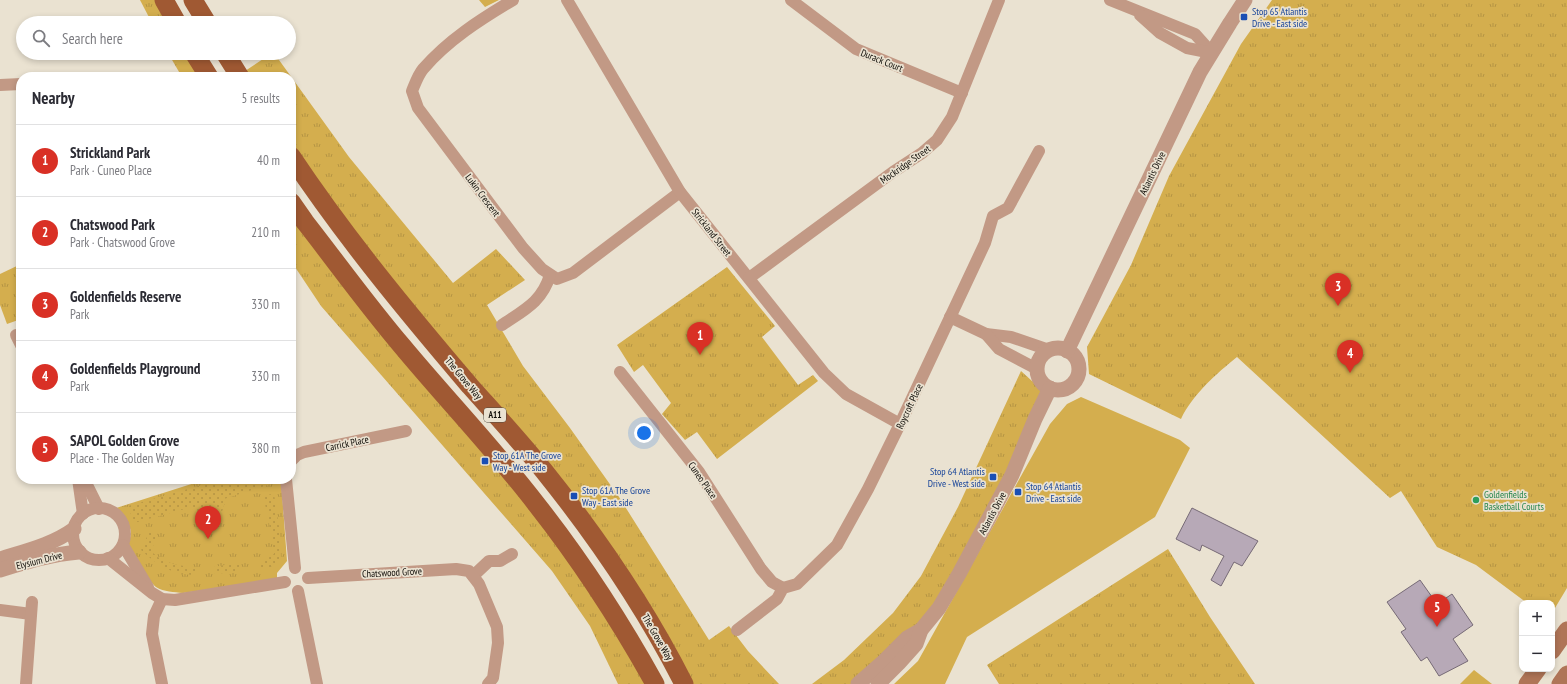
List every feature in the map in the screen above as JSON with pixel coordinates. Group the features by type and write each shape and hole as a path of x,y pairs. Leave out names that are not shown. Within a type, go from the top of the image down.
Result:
{"main road":[{"path":"164,0 173,16"},
{"path":"193,0 202,16"},
{"path":"198,60 206,72"},
{"path":"229,60 237,72"},
{"name":"The Grove Way","path":"296,163 330,213 382,280 464,379 544,470 590,532 651,624 684,684"},
{"name":"A11","path":"296,209 309,228 401,345 502,461 537,504 594,583 627,634 655,684"},
{"path":"1555,647 1567,630"},
{"path":"1527,684 1536,672"},
{"path":"1560,684 1567,674"}],"street":[{"name":"Lukin Crescent","path":"513,0 486,16 452,42 422,70 412,91 418,108 523,248 542,269 550,275"},
{"name":"Strickland Street","path":"568,0 680,192 829,378 846,394 900,424"},
{"name":"Durack Court","path":"791,0 856,49 962,93"},
{"name":"Mockridge Street","path":"749,278 893,172 922,153 937,140 952,117 999,0"},
{"name":"Atlantis Drive","path":"1067,351 1200,72 1245,0"},
{"path":"1114,1 1195,34 1212,53"},
{"path":"0,84 16,84"},
{"name":"Roycroft Place","path":"783,588 798,584 837,545 868,489 900,424 985,243 993,216 1008,208 1039,152"},
{"path":"502,325 527,308 541,296 550,275 556,279 573,273 680,192"},
{"path":"950,317 986,334 1010,337 1048,350"},
{"path":"986,334 999,348 1037,369"},
{"path":"1058,348 1067,351 1073,354 1077,362 1077,378 1066,388 1058,390 1050,388 1043,384 1040,379 1037,369 1038,362 1043,354 1048,350 1058,348"},
{"name":"Cuneo Place","path":"620,372 698,472 761,569 772,582 783,588"},
{"name":"Atlantis Drive","path":"878,684 900,663 916,644 921,630 939,608 978,540 1012,475 1050,388"},
{"name":"Carrick Place","path":"296,456 304,452 406,431"},
{"path":"79,484 83,514"},
{"path":"87,484 99,508"},
{"path":"287,484 295,568"},
{"path":"99,508 115,513 124,526 126,534 123,545 118,553 108,558 95,560 86,557 79,552 75,544 74,529 76,521 83,514 90,510 99,508"},
{"name":"Elysium Drive","path":"0,559 48,544 63,537 74,529"},
{"path":"123,545 157,596 152,634 162,684"},
{"name":"Elysium Drive","path":"0,570 40,558 64,553 79,552"},
{"path":"488,684 493,678 498,643 497,627 479,584 473,576 489,561 500,561 512,554"},
{"path":"108,558 157,596 175,600 285,582"},
{"path":"295,568 303,570 308,578 306,586 298,591 287,587 285,582 287,572 295,568"},
{"name":"Chatswood Grove","path":"308,578 456,569 469,571 473,576"},
{"path":"737,630 778,599 783,588"},
{"path":"298,591 317,684"},
{"path":"0,610 32,608 26,684"},
{"name":"Atlantis Drive","path":"858,684 907,638 921,630"}],"green space":[{"path":"140,0 164,0 173,16 148,16"},
{"path":"479,0 499,0 485,7"},
{"path":"1272,0 1567,0 1567,588 1555,608 1555,600 1523,600 1476,565 1437,547 1401,491 1390,498 1237,357 1213,377 1198,393 1181,419 1089,374 1087,347 1131,265 1169,176 1241,44"},
{"path":"172,60 199,60 207,72 179,72"},
{"path":"262,60 279,60 288,72 244,72"},
{"path":"296,84 349,157 453,283 496,249 525,280 487,305 523,366 570,428 619,497 709,640 729,626 748,651 779,684 684,684 651,624 296,159"},
{"path":"296,207 532,498 648,684 618,684 590,626 552,571 321,306 296,268"},
{"path":"16,266 16,321 7,324 0,305 0,274"},
{"path":"727,267 775,326 762,337 798,385 813,375 818,381 717,459 697,432 685,440 662,414 671,403 643,365 634,372 617,345"},
{"path":"1021,371 1032,381 1050,388 959,574 868,684 812,684 844,660 893,613 921,576 958,507"},
{"path":"1081,397 1180,440 1190,448 1155,517 967,637 945,684 894,684 918,661 1050,424 1067,404"},
{"path":"191,484 281,484 287,561 277,573 277,579 183,593 162,590 153,585 137,561 130,549 129,544 131,533 129,525 119,513 113,509"},
{"path":"205,484 271,484 224,499 222,511 214,520 200,518 192,507 134,523 128,506"},
{"path":"274,494 280,533 281,560 275,566 261,569 260,562 274,554 263,495"},
{"path":"150,530 158,534 151,551 166,561 177,565 196,568 195,575 179,573 165,568 141,550"},
{"path":"1168,549 1210,617 1255,684 999,684 987,665"},
{"path":"240,562 241,571 215,574 214,567"},
{"path":"1474,670 1492,684 1460,684"}],"building":[{"path":"1192,508 1258,541 1242,566 1234,562 1221,586 1211,580 1224,556 1202,545 1200,551 1176,539"},
{"path":"1420,580 1437,604 1452,594 1473,625 1453,639 1468,661 1439,676 1427,657 1421,661 1401,632 1406,629 1387,602"}],"place":[{"name":"Stop 65 Atlantis Drive - East side","path":"1244,17"},
{"name":"Goldenfields Reserve","path":"1338,306"},
{"name":"Strickland Park","path":"700,355"},
{"name":"Goldenfields Playground","path":"1350,373"},
{"name":"Stop 61A The Grove Way - West side","path":"485,461"},
{"name":"Stop 64 Atlantis Drive - West side","path":"993,477"},
{"name":"Stop 64 Atlantis Drive - East side","path":"1018,492"},
{"name":"Stop 61A The Grove Way - East side","path":"574,496"},
{"name":"Goldenfields Basketball Courts","path":"1476,500"},
{"name":"Chatswood Park","path":"208,539"},
{"name":"SAPOL Golden Grove","path":"1437,627"}]}
